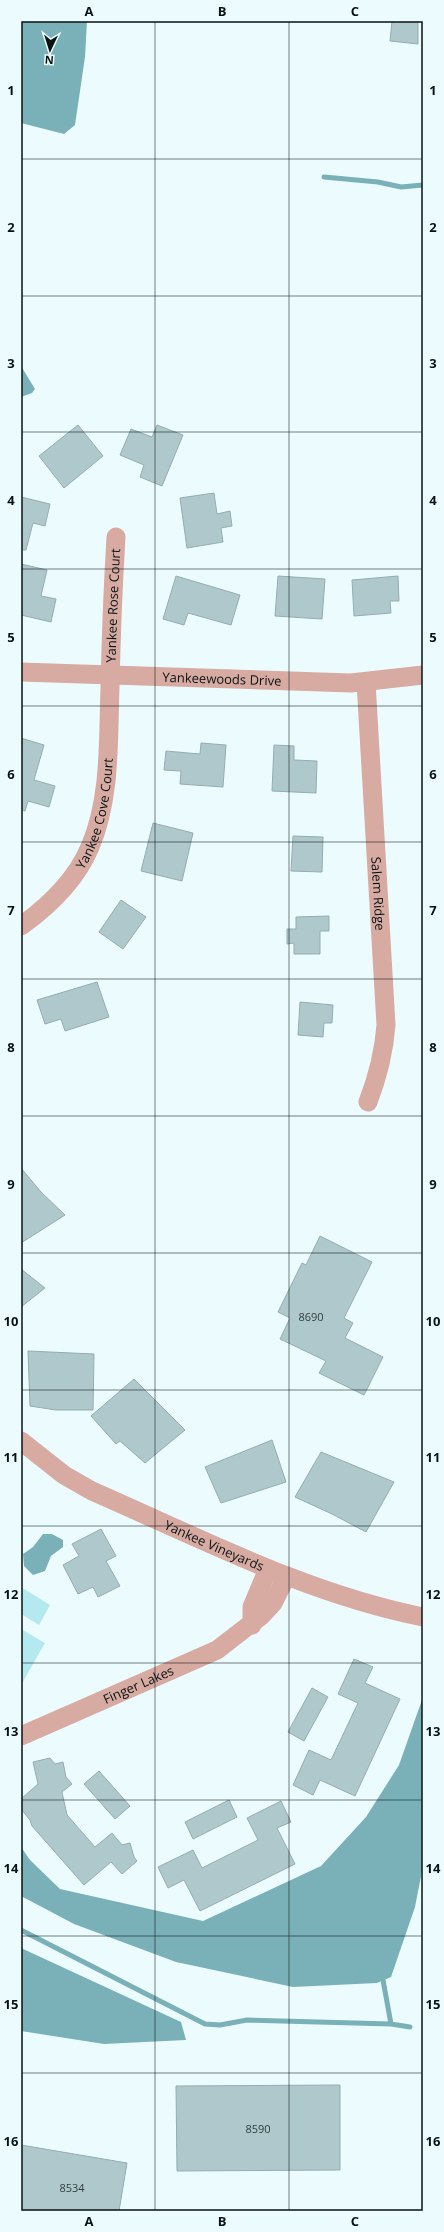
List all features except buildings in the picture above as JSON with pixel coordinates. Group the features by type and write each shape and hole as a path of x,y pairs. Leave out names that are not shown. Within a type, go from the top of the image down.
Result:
{"street":[{"name":"Yankee Rose Court","path":"110,675 116,537"},
{"name":"Yankeewoods Drive","path":"21,672 366,682 423,675"},
{"name":"Yankee Cove Court","path":"21,926 57,896 78,870 90,848 104,801 110,675"},
{"name":"Salem Ridge","path":"366,682 386,1024 384,1050 379,1074 368,1102"},
{"name":"Yankee Vineyards","path":"21,1440 64,1475 92,1491 286,1577 372,1606 423,1617"},
{"path":"252,1625 252,1607 268,1569"},
{"name":"Finger Lakes","path":"21,1736 217,1650 252,1625 273,1603 286,1577"}],"shaded area":[{"path":"21,21 87,21 85,57 75,125 64,134 21,123"},
{"path":"21,366 35,389 32,393 21,397"},
{"path":"43,1534 52,1534 63,1540 63,1547 51,1556 45,1571 33,1575 24,1566 23,1554 33,1547"},
{"path":"21,1587 50,1605 39,1625 21,1614"},
{"path":"21,1629 45,1643 21,1685"},
{"path":"423,1697 423,1866 415,1907 391,1977 377,1983 293,1987 176,1962 74,1924 21,1896 21,1847 30,1860 60,1889 203,1921 321,1866 366,1817 399,1765"},
{"path":"21,1948 181,2022 186,2040 104,2044 21,2031"}],"waterway":[{"path":"324,177 378,182 401,187 423,185"},
{"path":"21,1930 205,2024 220,2025 247,2020 391,2024 410,2027"},
{"path":"383,1980 391,2024"}]}
